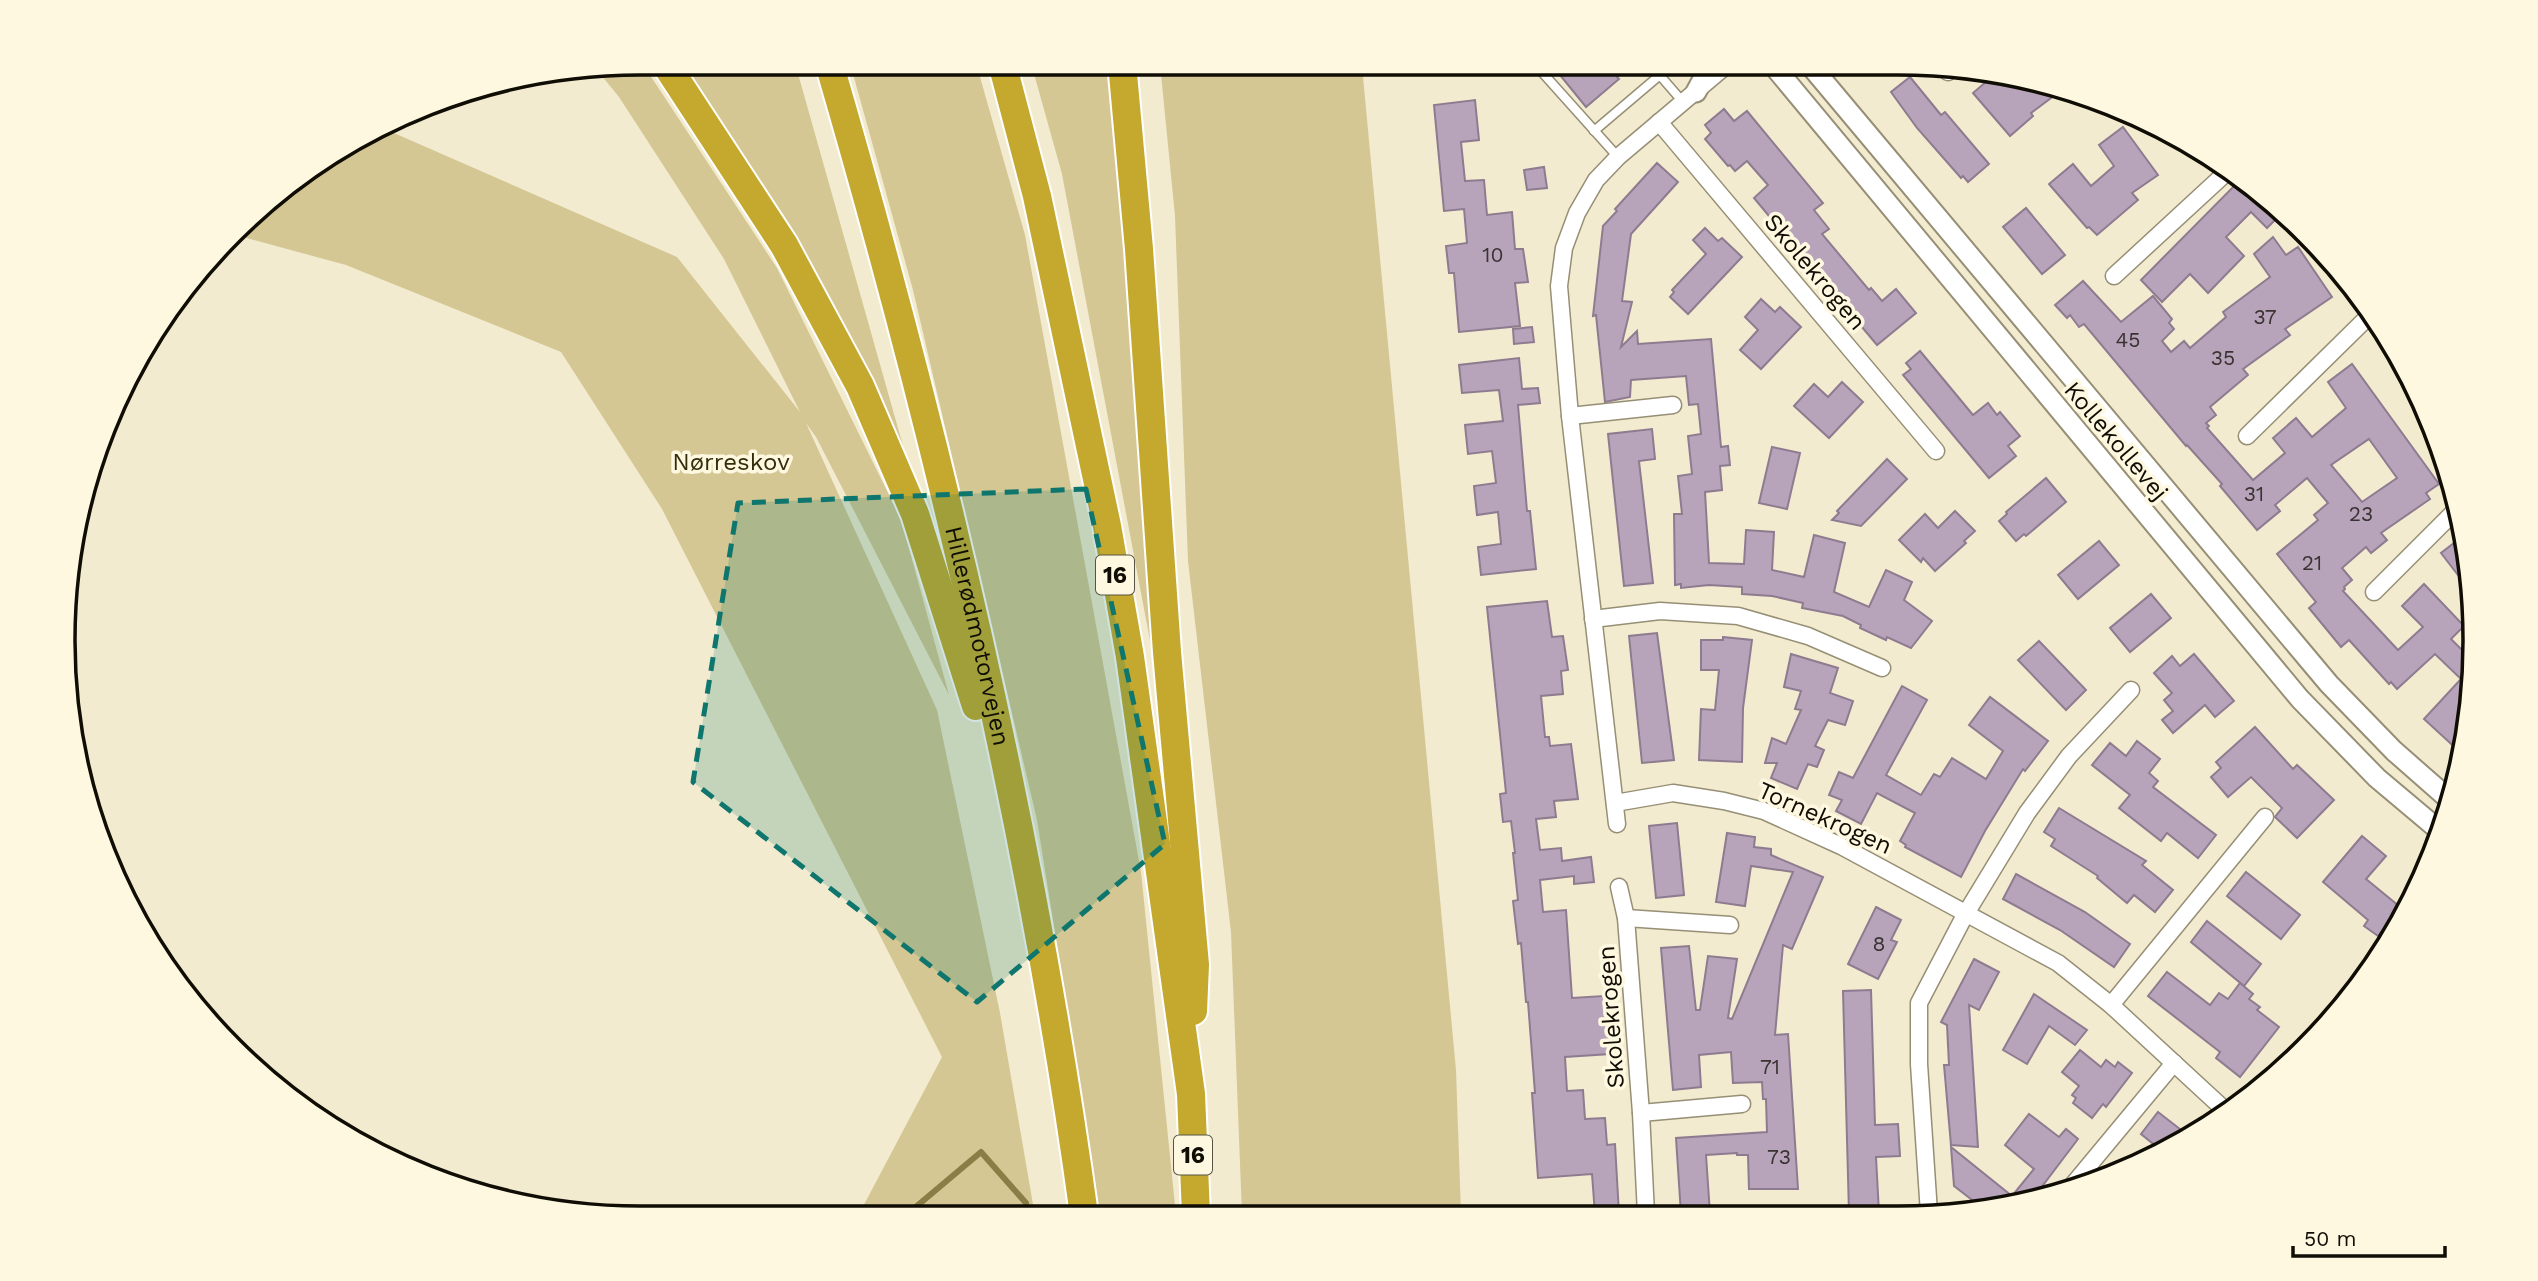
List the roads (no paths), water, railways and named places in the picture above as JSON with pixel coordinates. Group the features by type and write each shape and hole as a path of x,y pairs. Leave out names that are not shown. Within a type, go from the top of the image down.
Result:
{"highway":[{"path":"673,75 784,245 860,386 915,514 1022,840"},
{"name":"Hillerødmotorvejen","path":"832,75 867,195 957,548 1022,840 1069,1104 1083,1206"},
{"name":"16","path":"1005,75 1037,196 1109,540 1145,759 1191,1094 1196,1206"},
{"path":"1123,75 1138,236 1167,652 1195,965 1191,1094"}],"street":[{"path":"1690,97 1704,75"},
{"path":"1617,824 1570,416 1559,286 1564,248 1577,213 1596,180 1618,157 1715,75"},
{"name":"Kollekollevej","path":"1781,75 2300,699 2377,778 2432,824"},
{"name":"Kollekollevej","path":"1818,75 2329,684 2394,751 2441,793"},
{"name":"Skolekrogen","path":"1659,122 1936,451"},
{"path":"2114,276 2221,177"},
{"path":"2247,436 2364,321"},
{"path":"1570,416 1673,405"},
{"path":"2374,592 2449,517"},
{"path":"1593,619 1660,611 1738,616 1808,636 1882,668"},
{"path":"1928,1205 1919,1064 1919,1003 1965,915 2027,813 2076,748 2130,690"},
{"name":"Tornekrogen","path":"1615,803 1672,793 1724,801 1764,811 1841,846 2058,963 2111,1005 2219,1105"},
{"path":"2111,1005 2265,817"},
{"name":"Skolekrogen","path":"1619,887 1626,918 1646,1206"},
{"name":"Skolekrogen","path":"1626,918 1730,925"},
{"path":"2081,1175 2174,1063"},
{"name":"Skolekrogen","path":"1641,1113 1742,1104"}],"lane":[{"path":"1545,75 1618,157"},
{"path":"1594,131 1660,75 1690,97"}],"waterway":[{"path":"917,1206 981,1152 1026,1203"}],"park label":[{"name":"Nørreskov","path":"731,462"}]}
